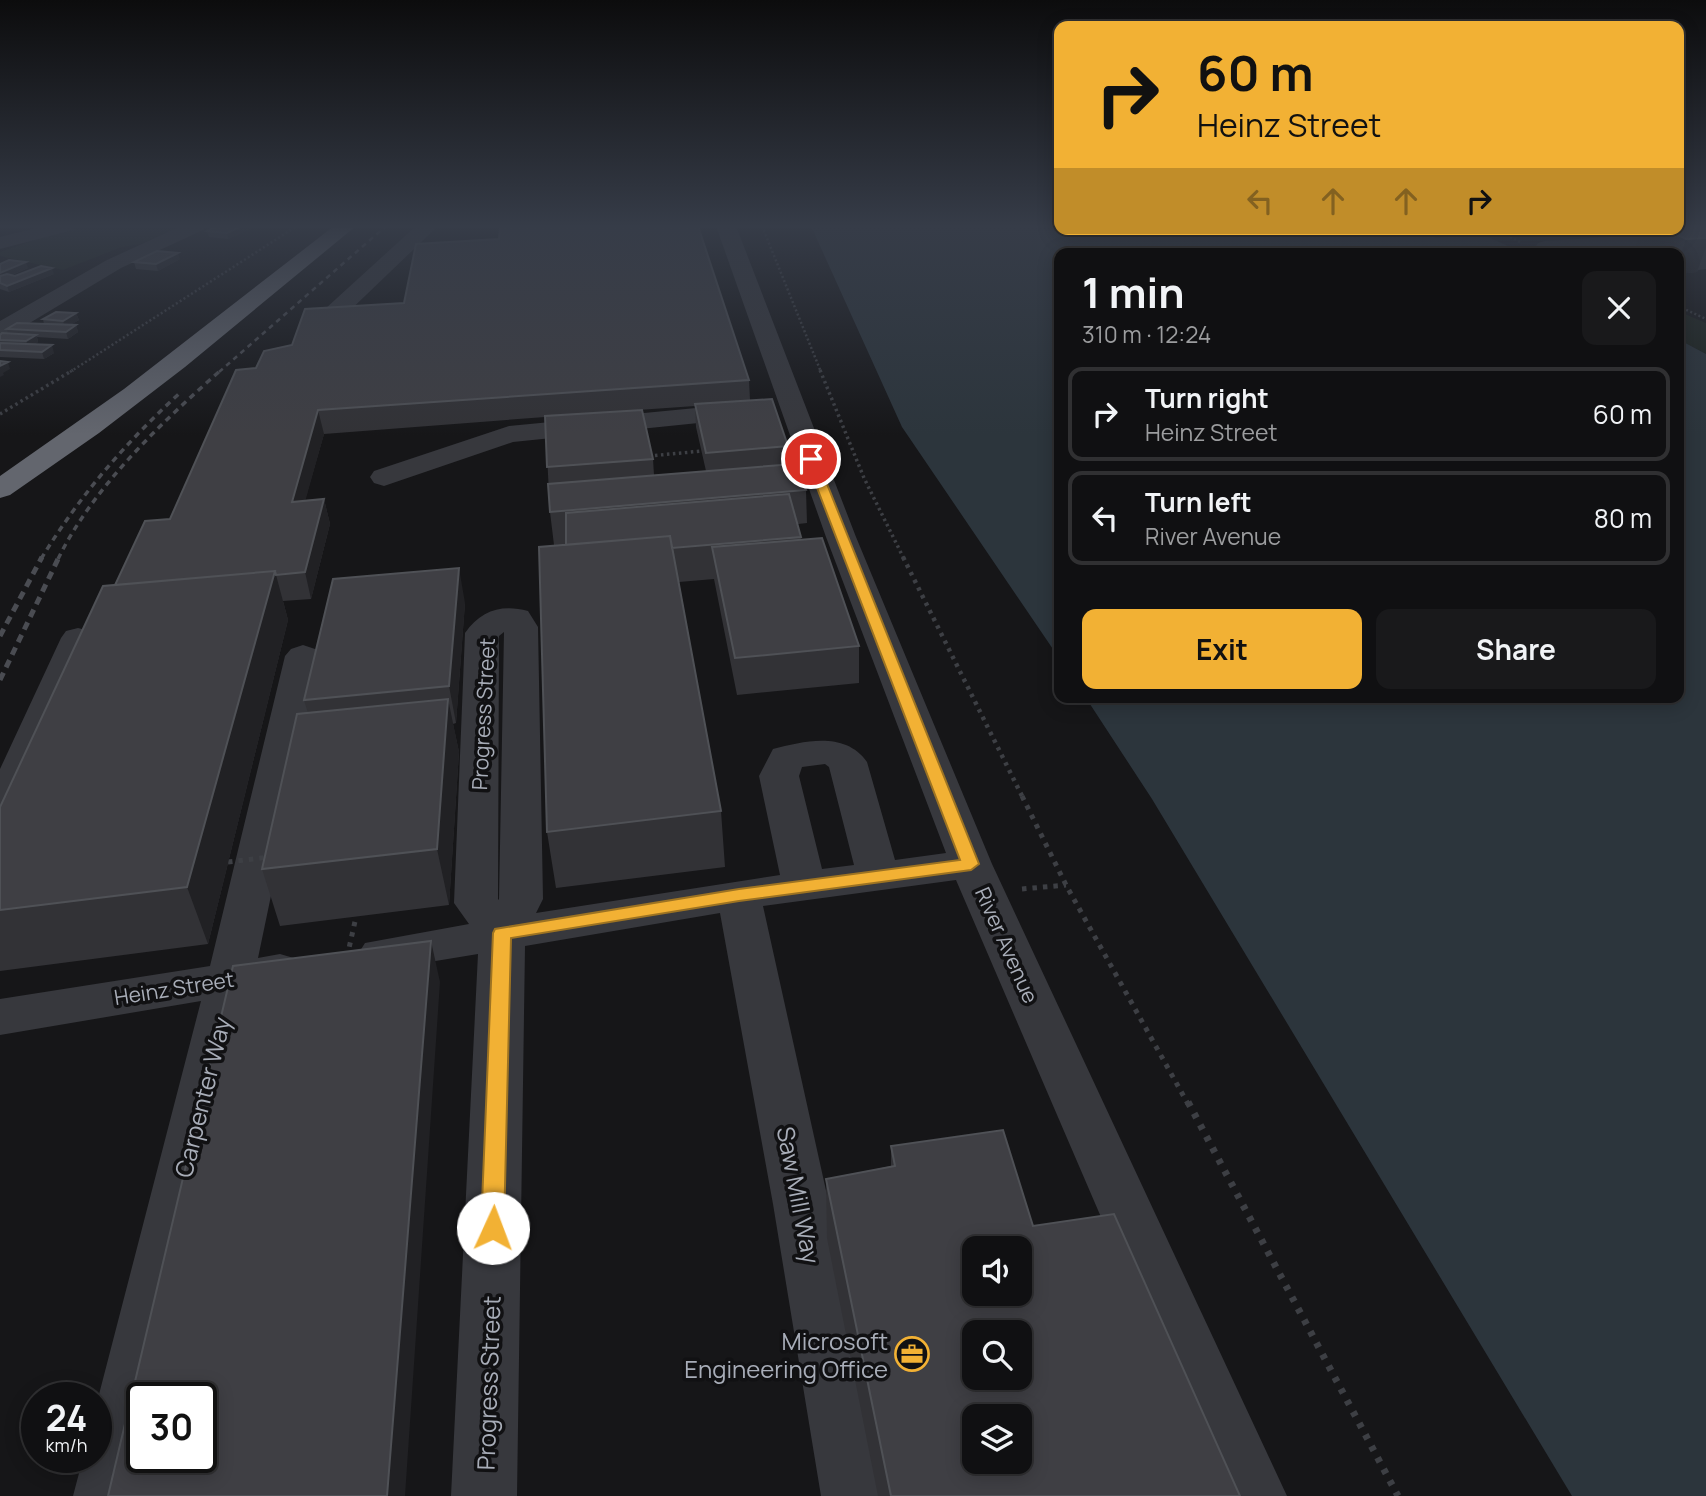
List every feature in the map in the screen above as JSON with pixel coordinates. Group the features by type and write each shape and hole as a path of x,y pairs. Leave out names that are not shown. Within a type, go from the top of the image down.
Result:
{"highway":[{"path":"0,468 94,403 233,296"},
{"path":"0,489 59,451 191,353 261,296"},
{"path":"24,443 94,403"}],"street":[{"path":"0,331 60,296"},
{"path":"333,314 351,296"},
{"name":"River Avenue","path":"751,296 791,406 971,864 1254,1496"},
{"path":"384,477 509,434 791,406"},
{"name":"Progress Street","path":"484,1496 502,933 521,899 521,627 516,618 500,618 482,633 476,903 502,933"},
{"path":"0,813 78,638"},
{"name":"Carpenter Way","path":"106,1496 230,979 303,656"},
{"path":"804,886 779,776 787,757 833,752 847,762 878,876"},
{"name":"Heinz Street","path":"0,1017 336,964 502,933 739,895 971,864"},
{"name":"Saw Mill Way","path":"739,895 801,1204 854,1496"}],"path":[{"path":"0,414 191,296"},
{"path":"790,296 864,478 1066,885 1181,1091 1398,1496"},
{"path":"1684,309 1706,319"},
{"path":"649,456 702,451"},
{"path":"228,862 281,856"},
{"path":"336,964 356,917"}],"shaded area":[{"path":"843,296 1054,296 1054,651 902,427"},
{"path":"1684,314 1706,323 1706,354 1684,342"},
{"path":"1684,342 1706,354 1706,1496 1572,1496 1152,799 1089,703 1684,703"}],"building":[{"path":"405,296 721,296 749,380 318,410 292,502 324,499 305,572 276,575 275,571 115,585 145,521 170,519 236,370 256,368 264,351 292,345 305,309 404,303"},
{"path":"56,312 76,313 63,321 43,319"},
{"path":"17,323 76,325 66,332 7,329"},
{"path":"2,333 36,335 26,341 0,340"},
{"path":"0,343 52,345 42,352 0,350"},
{"path":"772,399 788,446 706,453 695,404"},
{"path":"642,410 653,459 547,467 545,416"},
{"path":"794,464 806,490 550,512 548,484"},
{"path":"789,494 801,537 672,548 670,536 566,545 566,513"},
{"path":"670,536 721,811 547,832 539,547"},
{"path":"822,538 859,646 735,658 712,547"},
{"path":"459,568 449,686 304,700 333,579"},
{"path":"275,571 187,887 0,910 0,807 103,586"},
{"path":"448,699 437,849 262,869 297,714"},
{"path":"431,941 387,1496 108,1496 126,1420 126,1473 217,1473 217,1382 135,1382 233,966"},
{"name":"Microsoft Engineering Office","path":"1003,1130 1033,1226 1114,1214 1240,1496 891,1496 826,1179 895,1166 891,1146"}],"railway":[{"path":"219,372 306,296"},
{"path":"58,558 90,507 130,457 221,370"},
{"path":"41,559 106,470 142,429 182,391"},
{"path":"0,636 42,557"},
{"path":"0,680 58,558"}],"place":[{"name":"Microsoft Engineering Office","path":"912,1354"}],"route":[{"path":"493,1228 502,933 739,895 971,864 811,459"}]}
